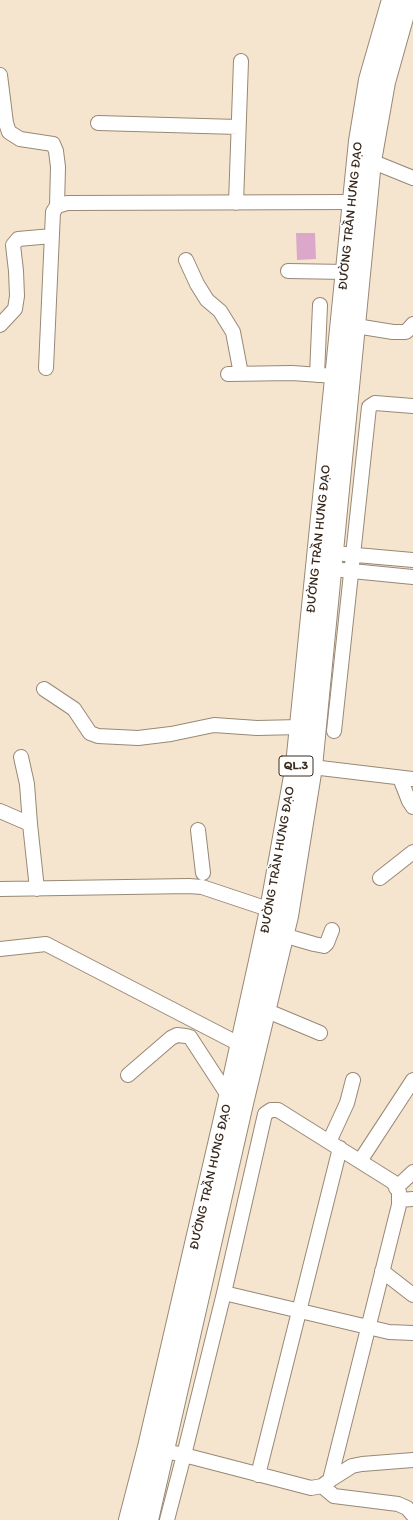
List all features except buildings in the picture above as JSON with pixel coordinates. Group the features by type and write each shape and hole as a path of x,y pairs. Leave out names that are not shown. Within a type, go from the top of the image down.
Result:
{"highway":[{"name":"ĐƯỜNG TRẦN HƯNG ĐẠO","path":"148,1520 156,1449 229,1097 241,1045 280,920 300,727 326,376 348,325 346,272 359,141 369,80 392,0"},
{"name":"ĐƯỜNG TRẦN HƯNG ĐẠO","path":"129,1520 156,1449 265,1010 280,920 312,767 333,561 348,325 371,161 385,82 408,0"}],"street":[{"path":"236,202 241,61"},
{"path":"0,75 6,123 9,132 20,139 52,144 56,151 58,167 57,206 53,212 46,368"},
{"path":"98,123 238,127"},
{"path":"371,161 413,178"},
{"path":"57,206 67,203 353,202"},
{"path":"0,325 14,309 17,296 13,245 18,239 52,236"},
{"path":"186,260 197,284 207,300 220,311 233,332 234,374 292,373 326,376 320,305"},
{"path":"288,271 346,272"},
{"path":"348,325 393,332 406,332 413,324"},
{"path":"334,731 369,407 375,403 413,406"},
{"path":"333,561 354,554 413,560"},
{"path":"333,561 352,571 413,577"},
{"path":"44,689 74,709 90,733 98,736 138,738 171,734 214,724 257,728 300,727"},
{"path":"21,757 27,784 37,889"},
{"path":"312,767 406,778 409,801 413,807"},
{"path":"0,812 30,824"},
{"path":"198,830 203,880"},
{"path":"380,878 413,852"},
{"path":"203,880 280,920 314,944 324,946 327,943 332,930"},
{"path":"0,889 189,886 203,880"},
{"path":"0,949 46,944 241,1045"},
{"path":"265,1010 320,1033"},
{"path":"128,1075 171,1038 177,1035 186,1036 190,1037 229,1097"},
{"path":"258,1475 299,1311 334,1145 353,1080"},
{"path":"360,1161 413,1080"},
{"path":"167,1520 224,1293 265,1114 271,1110 278,1110 393,1182 397,1194 398,1205 368,1327 326,1483 334,1496 398,1504 407,1508 413,1515"},
{"path":"397,1194 413,1172"},
{"path":"397,1194 413,1200"},
{"path":"382,1271 413,1295"},
{"path":"224,1293 389,1332 413,1333"},
{"path":"156,1449 311,1488 326,1483 352,1466 413,1460"}]}
